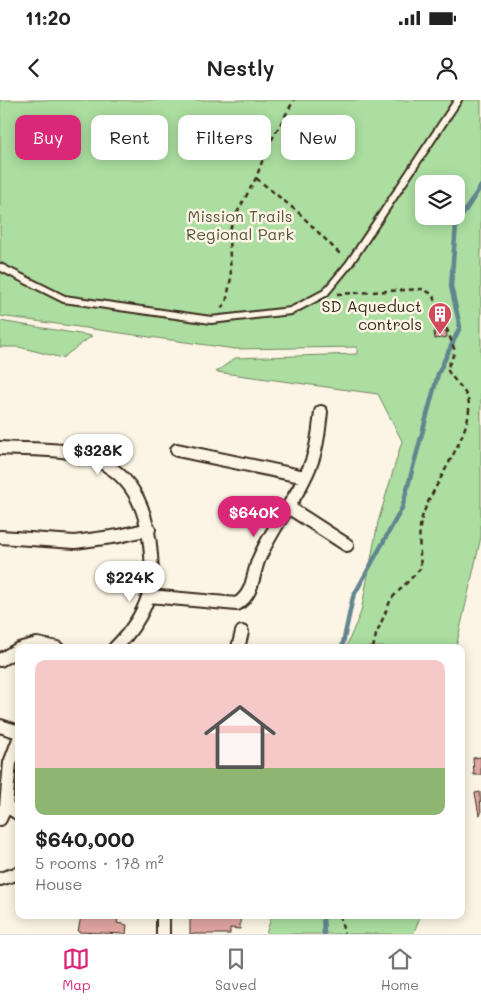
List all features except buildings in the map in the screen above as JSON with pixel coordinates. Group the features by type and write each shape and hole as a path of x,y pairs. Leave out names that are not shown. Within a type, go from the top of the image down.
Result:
{"street":[{"path":"149,596 237,604 249,594 257,563 270,534 305,477 317,445 321,412"},
{"path":"0,448 77,454 112,468 128,484 142,505 149,529 152,579 149,596 135,624 118,644"},
{"path":"177,450 305,477"},
{"path":"288,507 346,545"},
{"path":"0,537 75,542 119,536 149,529"},
{"path":"239,644 242,632"},
{"path":"0,660 15,651"},
{"path":"0,726 15,731"},
{"path":"0,819 6,806 10,763 15,750"},
{"path":"6,806 15,812"},
{"path":"0,879 15,875"},
{"path":"163,919 163,934"}],"lane":[{"path":"0,267 64,299 211,320 291,310 325,293 349,264 458,100"}],"path":[{"path":"211,320 226,303 231,278 229,237 232,222 256,178 267,148 294,100"},
{"path":"256,178 299,213 349,264"},
{"path":"325,293 423,289 432,294 455,351 447,369 452,379 467,397 470,414 454,452 429,499 421,522 421,568 391,599 374,644"},
{"path":"438,305 441,325"},
{"path":"341,919 344,934"}],"green space":[{"name":"Mission Trails Regional Park","path":"0,100 481,100 481,537 457,644 347,644 361,612 378,522 402,441 378,394 216,372 235,358 357,354 357,347 235,349 0,316"},
{"path":"0,321 92,336 62,358 19,347 0,347"},
{"path":"271,919 419,919 413,934 266,934"}],"waterway":[{"path":"343,644 353,597 402,508 438,374 460,327 451,286 456,225 481,186"},
{"path":"323,919 324,934"}],"place":[{"name":"SD Aqueduct controls","path":"440,335"}]}
